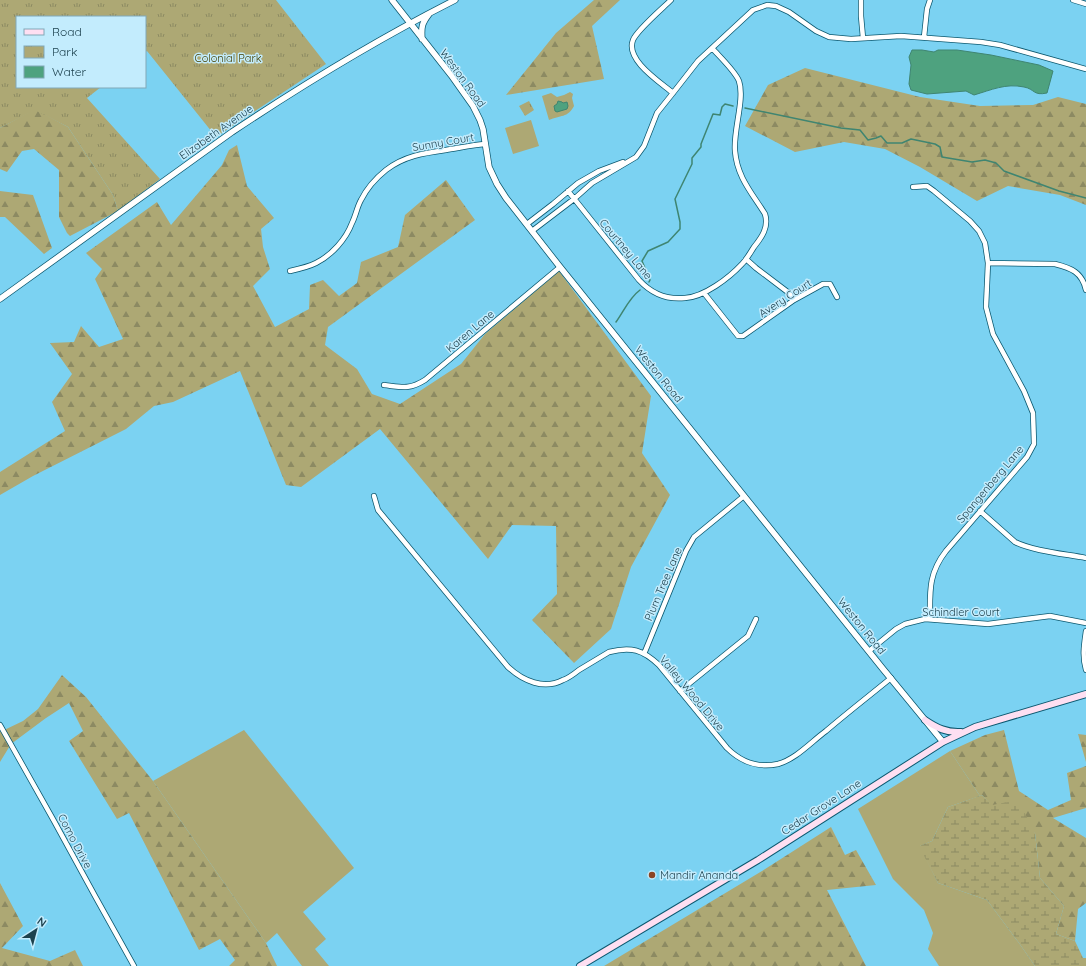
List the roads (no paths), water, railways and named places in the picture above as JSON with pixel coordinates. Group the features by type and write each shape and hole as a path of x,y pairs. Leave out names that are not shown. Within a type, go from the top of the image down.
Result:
{"main road":[{"name":"Cedar Grove Lane","path":"580,966 758,860 943,742 975,727 1086,694"},
{"path":"926,720 936,728 945,731 955,733 964,732"}],"street":[{"name":"Weston Road","path":"392,0 451,75 473,106 480,120 489,167 506,198 943,742"},
{"name":"Elizabeth Avenue","path":"0,300 232,132 376,42 456,0"},
{"path":"671,0 637,33 632,40 632,50 637,62 673,93"},
{"path":"861,0 863,38"},
{"path":"924,37 927,9 930,0"},
{"path":"1073,0 1086,4"},
{"path":"532,231 597,180 636,157 644,146 657,113 698,61 753,10 768,5 776,6 789,12 816,31 829,37 851,39 900,36 980,42 1000,45 1086,68"},
{"path":"422,40 422,25 430,13"},
{"name":"Courtney Lane","path":"568,191 639,280 645,286 660,295 686,298 704,293 726,279 742,264 763,235 767,219 766,214 741,177 737,162 735,142 740,99 738,81 712,48"},
{"name":"Sunny Court","path":"290,271 316,263 336,248 348,232 361,200 371,185 386,170 395,164 412,156 423,153 485,144"},
{"path":"527,224 578,183 599,171 636,157"},
{"name":"Spangenberg Lane","path":"912,187 927,186 952,205 979,231 984,243 988,263 986,307 993,334 1024,391 1033,413 1034,444 1027,457 946,551 937,564 931,583 930,619"},
{"path":"746,259 789,292 794,300"},
{"path":"988,263 1055,264 1073,270 1085,284 1086,290"},
{"name":"Karen Lane","path":"384,385 406,388 418,385 560,267"},
{"name":"Avery Court","path":"704,293 738,336 743,336 794,300 823,284 830,284 837,297"},
{"name":"Valley Wood Drive","path":"374,496 378,510 508,667 517,675 529,681 541,684 552,684 563,681 609,652 634,649 650,657 659,666 727,748 735,755 756,765 779,763 797,754 891,678"},
{"name":"Plum Tree Lane","path":"644,654 690,543 744,496"},
{"path":"980,512 1015,542 1021,545 1086,558"},
{"name":"Schindler Court","path":"869,651 896,629 905,624 926,619 988,624 1050,616 1086,624"},
{"path":"680,691 748,636 756,619"},
{"path":"1086,631 1083,648 1086,670"},
{"name":"Como Drive","path":"0,725 134,966"}],"water":[{"path":"912,50 934,52 938,50 957,50 991,55 1039,65 1053,71 1047,93 1042,94 1036,93 1028,88 1011,86 974,95 966,91 927,94 911,90 909,84 911,65 909,57"},
{"path":"558,101 563,103 567,102 567,109 557,112 555,111 554,106"}],"waterway":[{"path":"649,282 650,280 642,261 648,251 668,242 680,229 675,199 692,164 692,158 701,147 713,114 720,115 722,107 725,104 733,106"},
{"path":"745,108 841,128 860,130 868,140 881,136 887,143 902,143 911,139 935,144 940,147 942,157 972,162 985,160 996,163 1004,171 1059,191 1086,198"},
{"path":"616,322 630,301 640,290"}],"place":[{"name":"Mandir Ananda","path":"652,875"}],"park label":[{"name":"Colonial Park","path":"228,58"}]}
